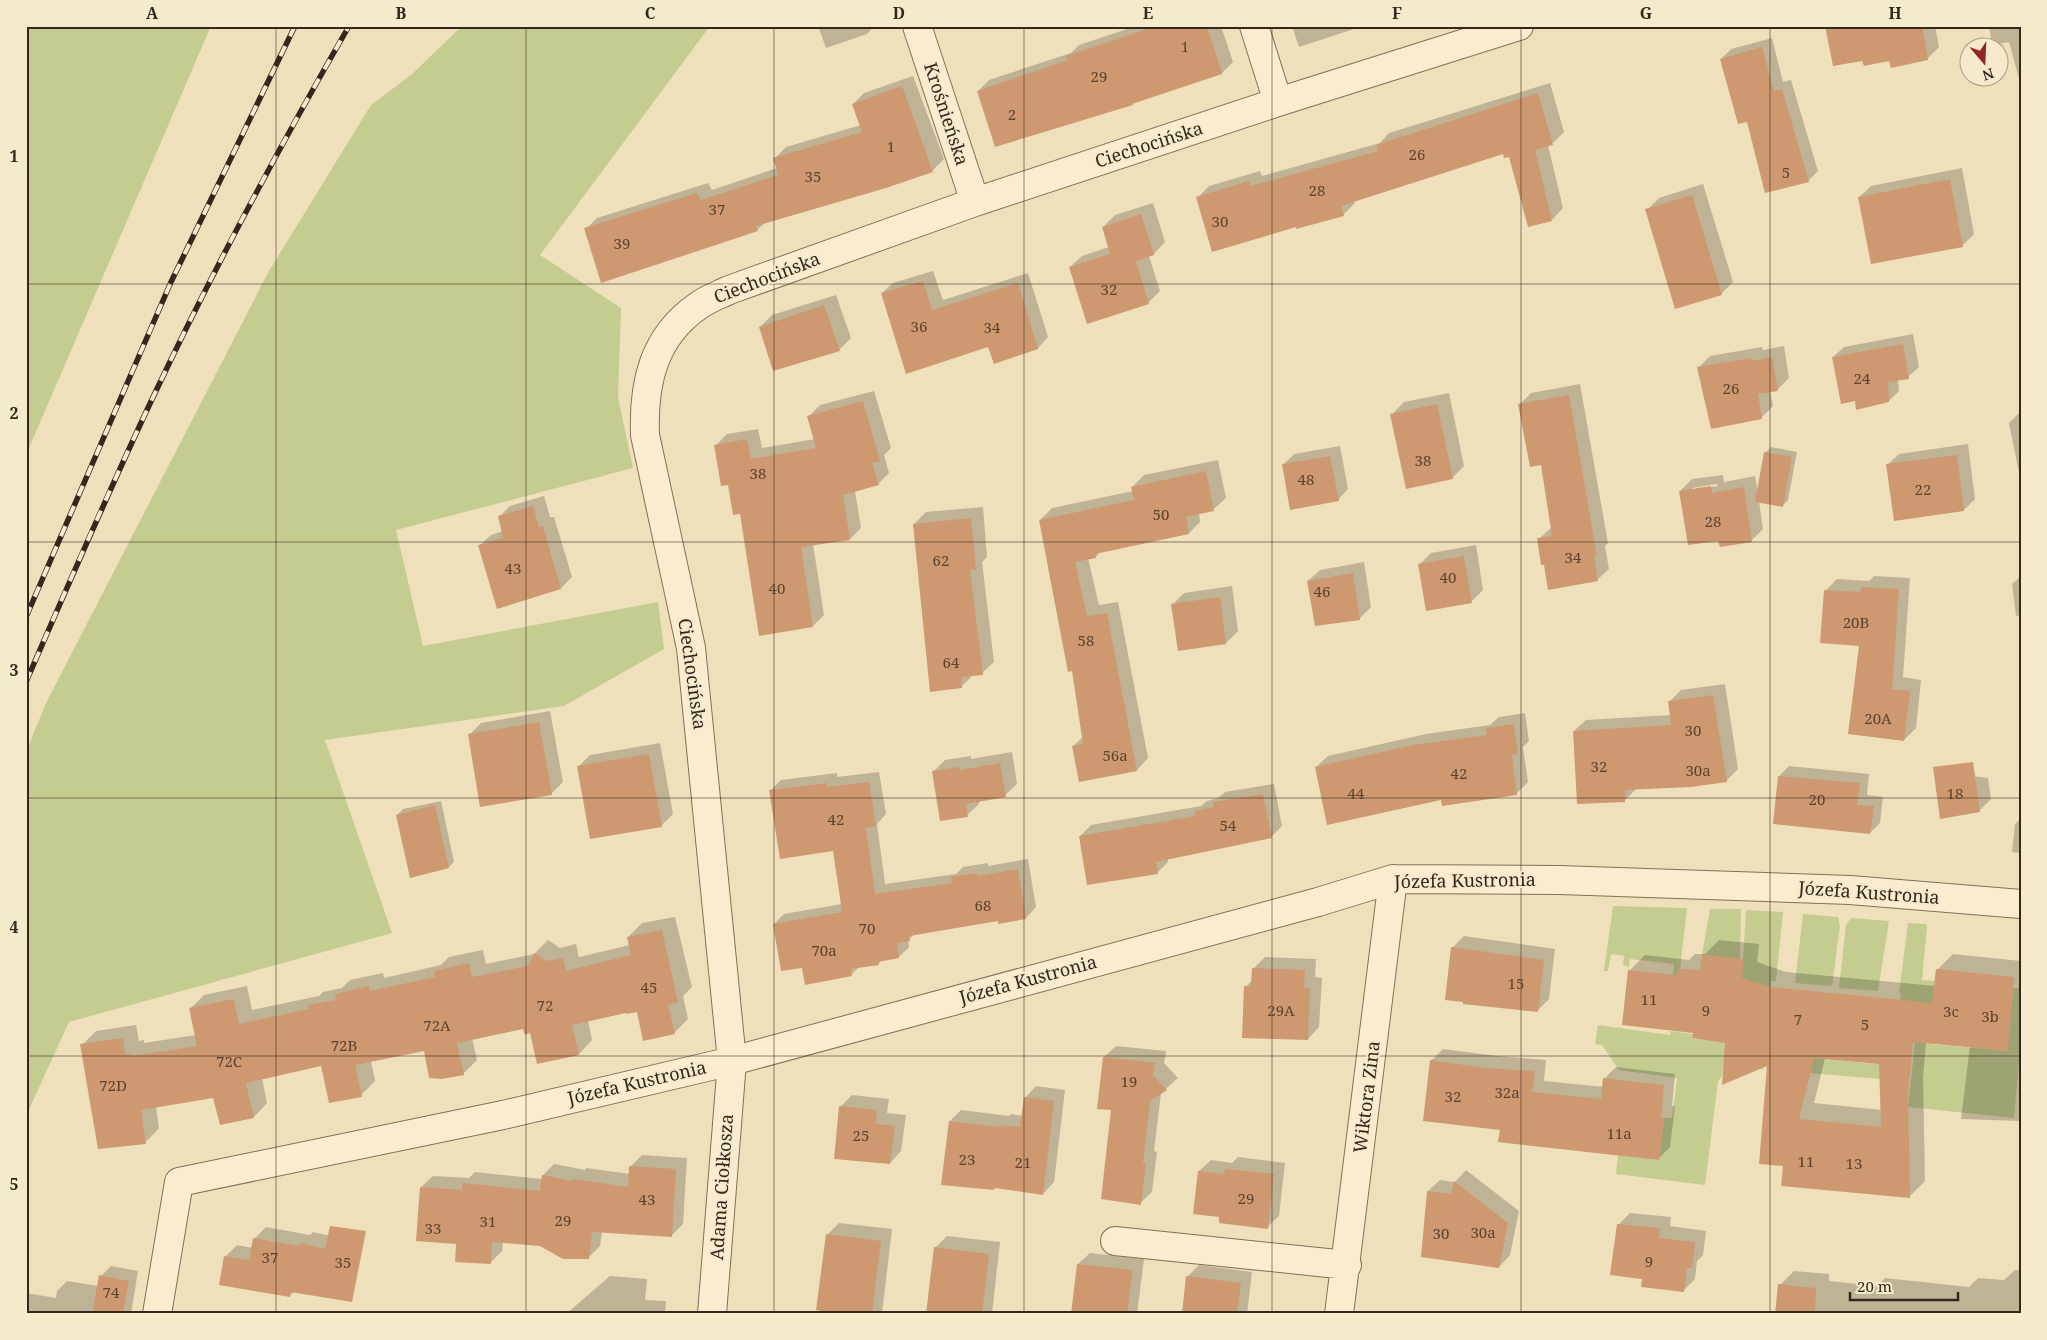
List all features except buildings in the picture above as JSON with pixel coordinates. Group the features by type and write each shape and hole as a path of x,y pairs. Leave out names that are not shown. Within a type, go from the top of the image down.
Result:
{"street":[{"name":"Krośnieńska","path":"916,26 975,202"},
{"path":"1254,26 1278,102"},
{"name":"Ciechocińska","path":"732,1060 691,648 645,435 644,408 648,380 658,350 675,324 698,305 729,290 975,202 1278,102 1519,26"},
{"name":"Józefa Kustronia","path":"157,1314 179,1182 503,1115 732,1060 1318,902 1392,879 1559,880 1841,890 2021,904"},
{"name":"Wiktora Zina","path":"1339,1314 1347,1265 1392,879"},
{"name":"Adama Ciołkosza","path":"712,1314 732,1060"},
{"path":"1115,1241 1347,1265"}],"green space":[{"path":"26,26 211,26 26,455"},
{"path":"462,26 710,26 540,255 621,308 618,397 633,468 396,530 423,646 658,602 664,649 564,706 325,740 392,933 69,1022 26,1116 26,752 46,703 269,271 371,105 411,75"},
{"path":"1613,906 1687,908 1680,969 1678,969 1677,975 1673,975 1674,964 1630,959 1629,967 1623,965 1624,956 1611,954 1608,971 1604,971"},
{"path":"1710,909 1741,909 1740,959 1702,955"},
{"path":"1746,910 1783,912 1776,981 1771,981 1763,1069 1743,1067 1732,1062 1723,1066 1722,1076 1718,1081 1705,1185 1616,1174 1618,1155 1659,1160 1664,1118 1672,1118 1677,1078 1619,1070 1602,1045 1595,1044 1598,1025 1670,1035 1671,1031 1693,1034 1692,1038 1706,1040 1741,991"},
{"path":"1803,914 1838,917 1840,926 1832,986 1795,983"},
{"path":"1851,918 1889,921 1878,991 1839,988 1846,925"},
{"path":"1908,923 1926,924 1927,927 1922,980 1935,981 1929,1044 2007,1051 2013,988 2021,988 2021,1039 2014,1118 1908,1107 1915,1043 1913,1043 1900,1000 1901,993 1899,993"},
{"path":"1792,1056 1878,1064 1882,1059 1880,1079 1810,1073 1812,1061"}],"railway":[{"path":"26,617 171,282 295,26"},
{"path":"26,682 105,501 177,346 248,208 349,26"}]}
